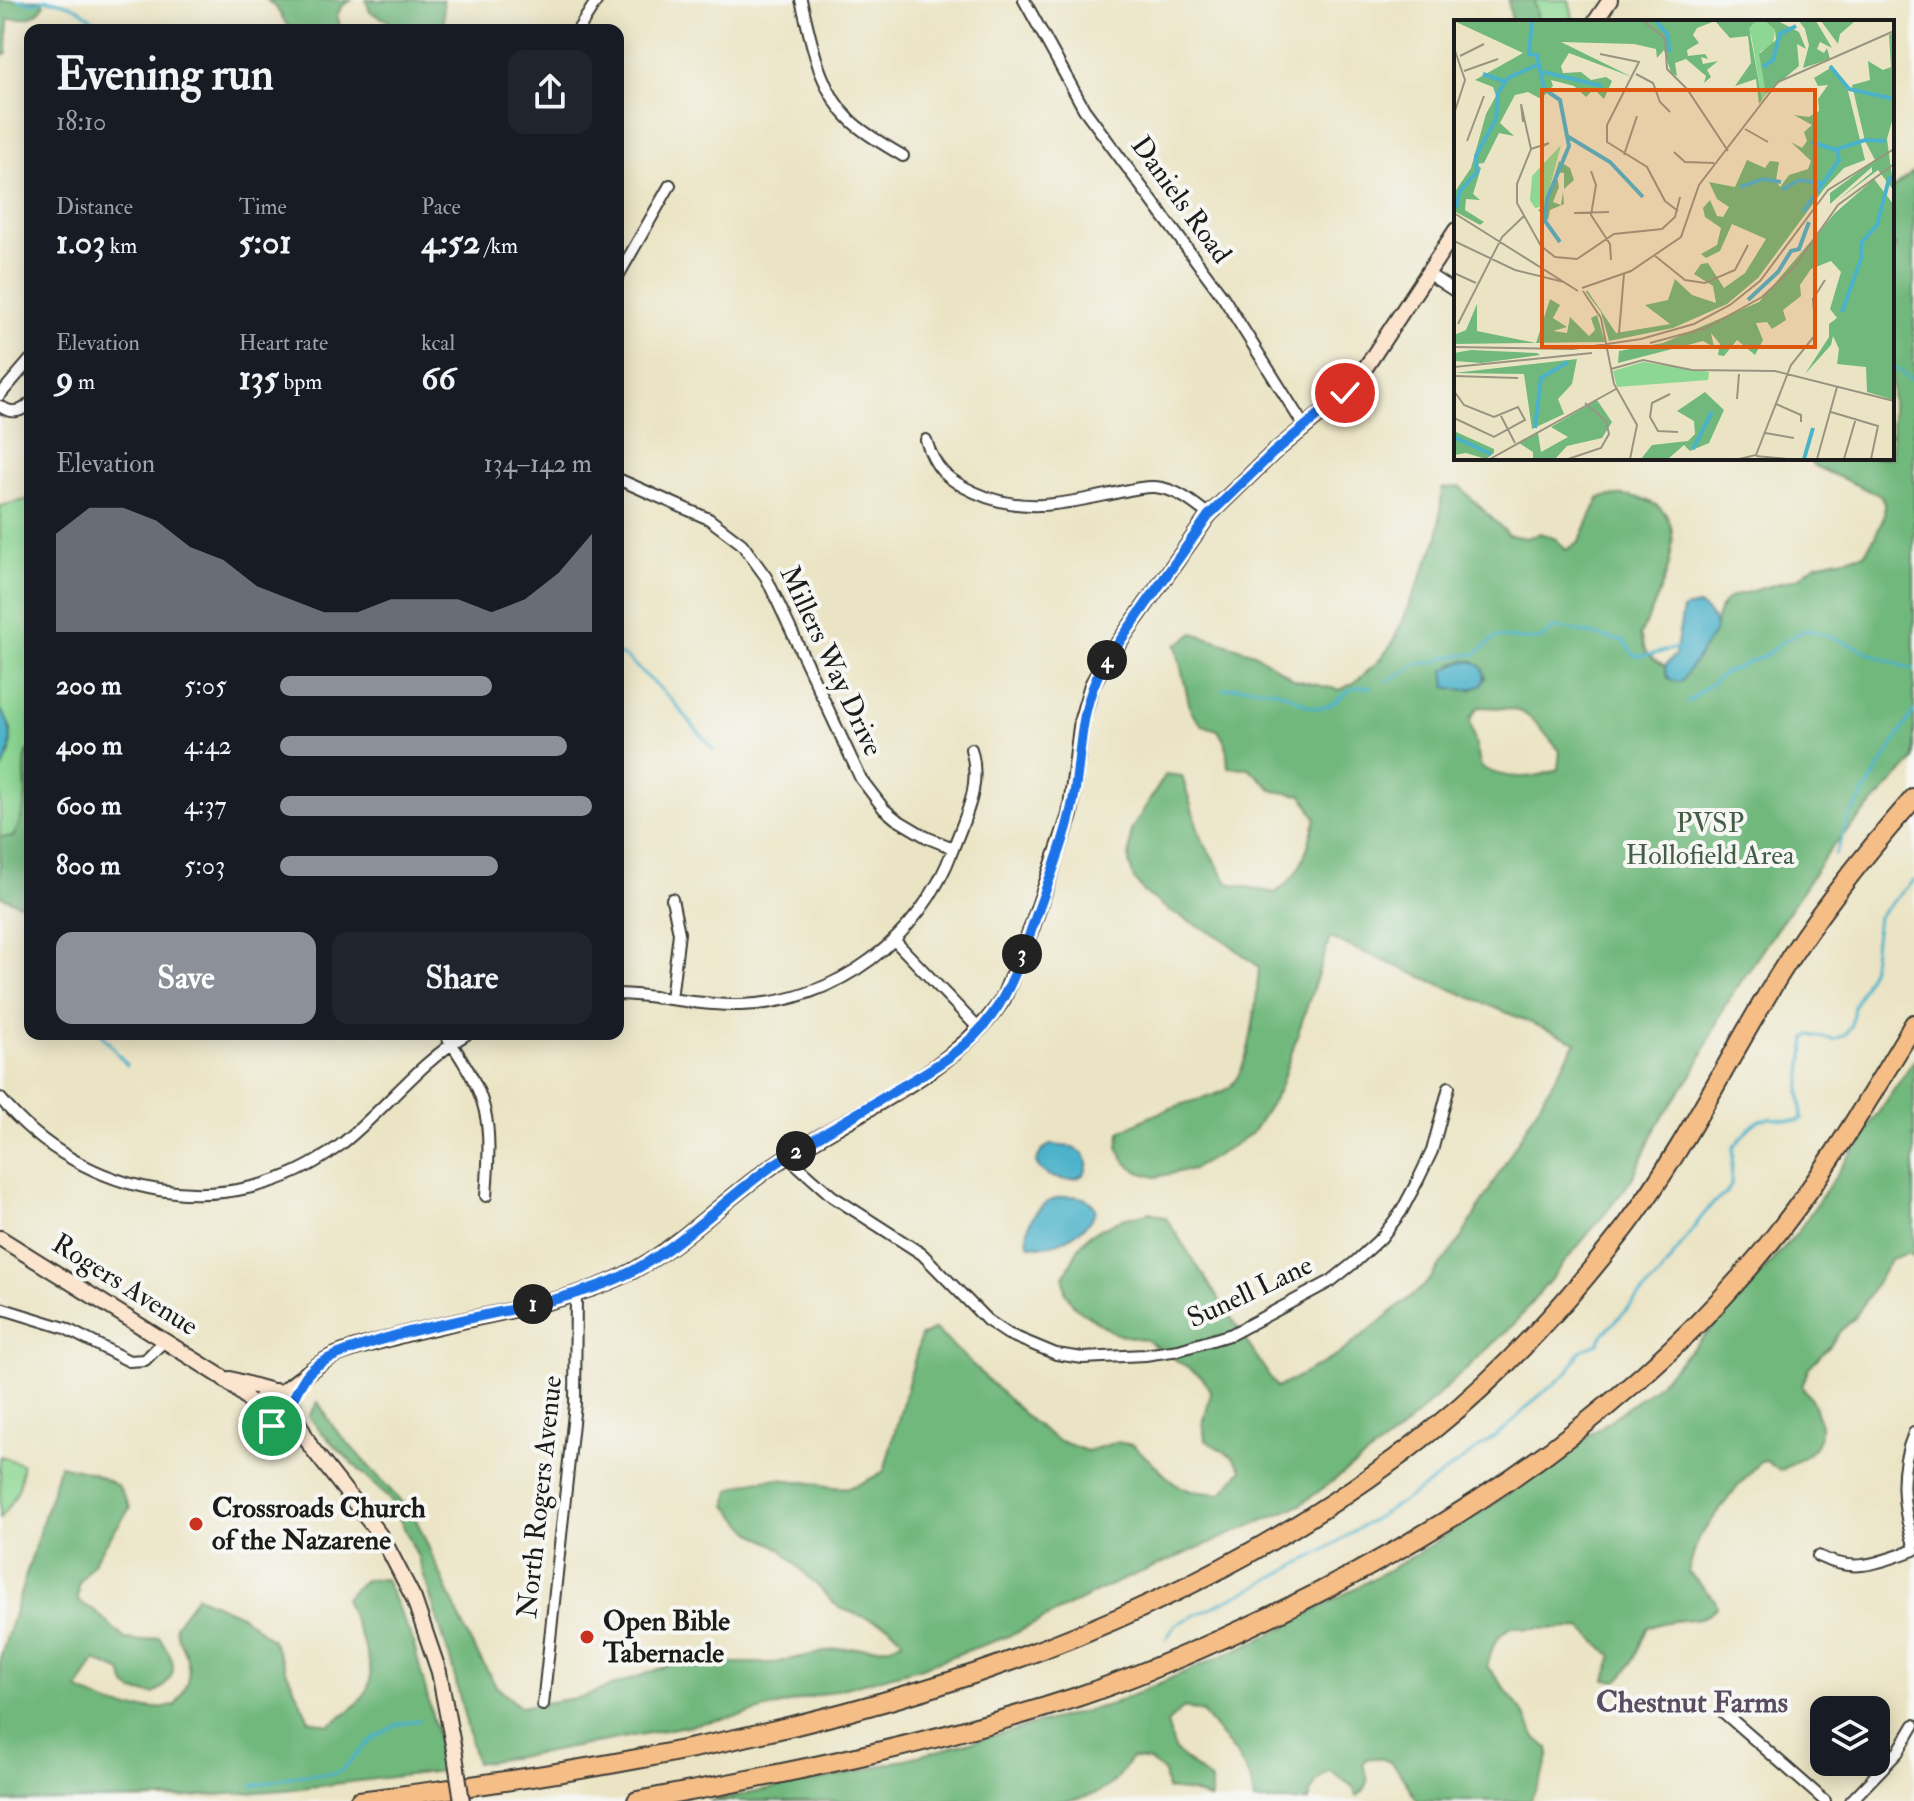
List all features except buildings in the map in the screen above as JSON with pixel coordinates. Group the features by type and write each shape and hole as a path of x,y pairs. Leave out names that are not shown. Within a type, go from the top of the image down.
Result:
{"highway":[{"path":"359,1801 594,1766 696,1747 851,1713 927,1691 1068,1640 1195,1580 1322,1510 1440,1424 1479,1388 1554,1311 1626,1226 1672,1157 1781,972 1847,877 1914,798"},
{"path":"637,1801 858,1757 996,1722 1081,1696 1179,1658 1285,1609 1352,1575 1435,1526 1485,1495 1595,1416 1707,1314 1805,1198 1914,1024"}],"street":[{"path":"582,24 597,0"},
{"path":"801,0 820,72 838,105 868,135 903,156"},
{"name":"Daniels Road","path":"1024,0 1084,109 1223,297 1304,426"},
{"path":"1596,20 1610,0"},
{"path":"624,266 670,185"},
{"path":"285,1400 308,1373 331,1357 372,1343 576,1294 606,1284 648,1262 749,1182 956,1053 980,1030 1003,999 1061,844 1075,789 1082,719 1092,685 1118,642 1209,515 1238,484 1358,379 1454,233"},
{"path":"1427,273 1454,291"},
{"path":"0,395 24,367"},
{"path":"0,406 10,412 24,407"},
{"path":"926,440 933,462 940,471 970,491 1006,504 1051,506 1153,487 1175,491 1209,515"},
{"name":"Millers Way Drive","path":"624,482 709,519 742,544 766,577 852,762 872,794 884,809 911,829 953,848"},
{"path":"624,995 739,1005 798,997 840,979 895,941 933,894 953,848 970,804 976,778 971,749"},
{"path":"671,999 679,933 672,899"},
{"path":"895,941 980,1030"},
{"path":"0,1098 31,1132 73,1162 95,1172 145,1188 201,1193 224,1191 269,1181 321,1158 361,1128 446,1040"},
{"path":"449,1040 477,1083 488,1118 486,1196"},
{"name":"Sunell Lane","path":"787,1156 853,1212 922,1254 987,1320 1008,1334 1056,1354 1083,1358 1145,1355 1179,1350 1232,1334 1331,1281 1355,1262 1381,1238 1401,1212 1432,1151 1449,1087"},
{"name":"Rogers Avenue","path":"0,1238 222,1377 258,1412"},
{"name":"North Rogers Avenue","path":"543,1705 575,1404 576,1294"},
{"path":"0,1308 65,1328 129,1361 145,1360 164,1341"},
{"name":"Rogers Avenue","path":"222,1377 285,1400"},
{"path":"285,1400 261,1399 258,1412 264,1422 311,1447"},
{"path":"277,1427 289,1420 285,1400"},
{"path":"285,1400 311,1447 383,1539 414,1599 439,1672 462,1801"},
{"path":"1818,1556 1833,1563 1861,1566 1914,1548 1903,1507 1902,1488 1914,1433"},
{"path":"1723,1712 1825,1801"},
{"path":"1851,1801 1898,1752 1914,1725"}],"green space":[{"path":"0,0 41,0 44,5 29,17 8,19 7,53 0,56"},
{"path":"267,0 352,0 342,6 337,15 339,24 286,24"},
{"path":"366,0 443,0 444,24 392,24 370,12"},
{"path":"1508,0 1534,0 1538,20 1512,20"},
{"path":"1534,0 1569,0 1574,20 1538,20"},
{"name":"PVSP Hollofield Area","path":"1914,171 1914,760 1831,848 1724,1007 1695,1070 1657,1125 1634,1175 1515,1323 1397,1434 1300,1505 1106,1587 1014,1634 919,1668 744,1715 476,1763 451,1662 418,1557 391,1501 321,1432 309,1416 318,1402 334,1428 415,1517 471,1643 496,1686 520,1707 582,1697 675,1663 774,1663 837,1649 890,1647 903,1640 889,1626 839,1608 780,1548 751,1532 727,1506 730,1490 752,1482 783,1479 845,1488 863,1483 884,1471 921,1336 935,1329 1031,1421 1057,1440 1087,1451 1117,1442 1133,1445 1175,1484 1191,1491 1221,1494 1242,1470 1233,1457 1205,1440 1203,1424 1211,1393 1203,1378 1146,1340 1116,1334 1074,1306 1065,1292 1064,1277 1079,1247 1089,1235 1119,1220 1151,1212 1166,1218 1277,1388 1337,1356 1424,1286 1460,1240 1576,1042 1330,938 1279,1090 1252,1133 1193,1169 1155,1177 1139,1172 1126,1162 1118,1148 1120,1132 1128,1127 1171,1108 1220,1093 1234,1082 1247,1053 1259,967 1220,937 1173,913 1144,892 1134,879 1129,862 1131,830 1166,774 1182,776 1201,838 1228,883 1275,893 1299,869 1316,818 1302,795 1274,791 1249,768 1228,767 1226,744 1218,730 1202,725 1191,712 1176,645 1194,633 1254,653 1295,680 1340,690 1354,683 1377,663 1392,644 1438,538 1442,489 1460,487 1509,535 1526,538 1541,533 1556,539 1566,550 1579,542 1599,498 1628,496 1654,504 1666,515 1672,530 1672,547 1662,586 1640,635 1647,654 1665,666 1667,677 1681,682 1715,631 1719,612 1731,597 1798,578 1816,564 1864,554 1873,541 1883,516 1883,501 1879,495 1814,466 1810,460 1894,460 1894,187","holes":["1474,661 1486,677 1481,685 1471,690 1452,664","1478,707 1519,711 1534,721 1560,751 1558,769 1519,777 1481,767 1470,720"]},
{"path":"24,500 24,812 13,837 0,837 0,772 10,753 11,729 0,709 0,506"},
{"path":"24,809 24,906 0,896 0,837 13,837"},
{"path":"1914,1060 1914,1257 1908,1253 1891,1259 1854,1319 1809,1367 1802,1387 1808,1393 1820,1426 1820,1435 1812,1450 1780,1471 1766,1461 1760,1462 1698,1539 1688,1572 1717,1606 1701,1617 1648,1627 1632,1663 1617,1681 1606,1680 1612,1656 1581,1628 1525,1629 1513,1626 1502,1633 1495,1643 1487,1666 1526,1716 1533,1735 1548,1748 1544,1772 1530,1801 1418,1801 1398,1770 1377,1758 1366,1759 1363,1764 1368,1782 1357,1796 1352,1786 1330,1771 1315,1783 1309,1801 1254,1801 1251,1781 1236,1754 1202,1712 1184,1707 1167,1723 1175,1751 1211,1781 1211,1800 1192,1792 1167,1789 1164,1772 1149,1761 1131,1758 1118,1777 1104,1789 1064,1801 709,1801 850,1774 1112,1704 1272,1634 1419,1553 1520,1486 1654,1388 1797,1233"},
{"path":"0,1456 22,1464 16,1493 0,1519"},
{"path":"60,1465 93,1473 118,1486 130,1508 79,1583 78,1601 94,1610 125,1639 142,1641 159,1637 173,1668 168,1681 154,1694 133,1691 126,1686 122,1672 95,1660 78,1689 103,1702 125,1708 175,1706 185,1688 189,1670 175,1625 197,1596 241,1615 272,1640 309,1720 328,1725 350,1711 363,1697 369,1683 367,1654 345,1598 364,1580 385,1579 413,1642 438,1738 442,1771 285,1790 161,1799 0,1801 0,1659"}],"water":[{"path":"1698,606 1711,616 1715,631 1681,682 1673,681 1665,666 1675,655 1683,610"},
{"path":"1464,661 1482,667 1482,685 1464,690 1446,687 1444,670"},
{"path":"0,709 9,724 11,740 0,772"},
{"path":"1050,1145 1073,1147 1084,1154 1087,1165 1085,1173 1059,1179 1041,1170 1036,1162 1042,1150"},
{"path":"1067,1196 1083,1198 1096,1209 1086,1225 1058,1243 1028,1244 1029,1226 1037,1211 1050,1201"}],"waterway":[{"path":"17,0 33,3 45,0"},
{"path":"46,0 78,9 98,24"},
{"path":"1894,367 1914,381"},
{"path":"1388,681 1419,663 1476,654 1496,637 1540,640 1554,628 1624,642 1635,656 1676,648"},
{"path":"1688,702 1724,673 1766,655 1780,643 1805,630 1914,669"},
{"path":"624,657 670,698 713,749"},
{"path":"1223,689 1266,689 1320,708 1352,689 1371,687"},
{"path":"1835,855 1849,818 1914,711"},
{"path":"1166,1639 1176,1624 1321,1552 1422,1489 1505,1429 1568,1373 1580,1351 1598,1343 1602,1335 1659,1276 1713,1203 1726,1194 1731,1185 1733,1148 1749,1128 1759,1120 1770,1118 1802,1119 1800,1091 1806,1038 1811,1035 1834,1040 1846,1034 1851,1026 1854,1006 1871,970 1878,917 1914,880"},
{"path":"106,1040 127,1065"},
{"path":"253,1786 293,1776 333,1774 342,1770 371,1740 396,1725 419,1720"}],"place":[{"name":"Crossroads Church of the Nazarene","path":"196,1524"},
{"name":"Open Bible Tabernacle","path":"587,1637"}],"district":[{"name":"Chestnut Farms","path":"1692,1702"}],"route":[{"path":"272,1426 282,1426 289,1420 293,1412 292,1403 308,1373 331,1357 412,1332 576,1294 628,1274 670,1247 776,1163 930,1070 968,1042 1003,999 1032,927 1070,815 1082,719 1092,685 1103,665 1209,515 1238,484 1345,393"}]}
